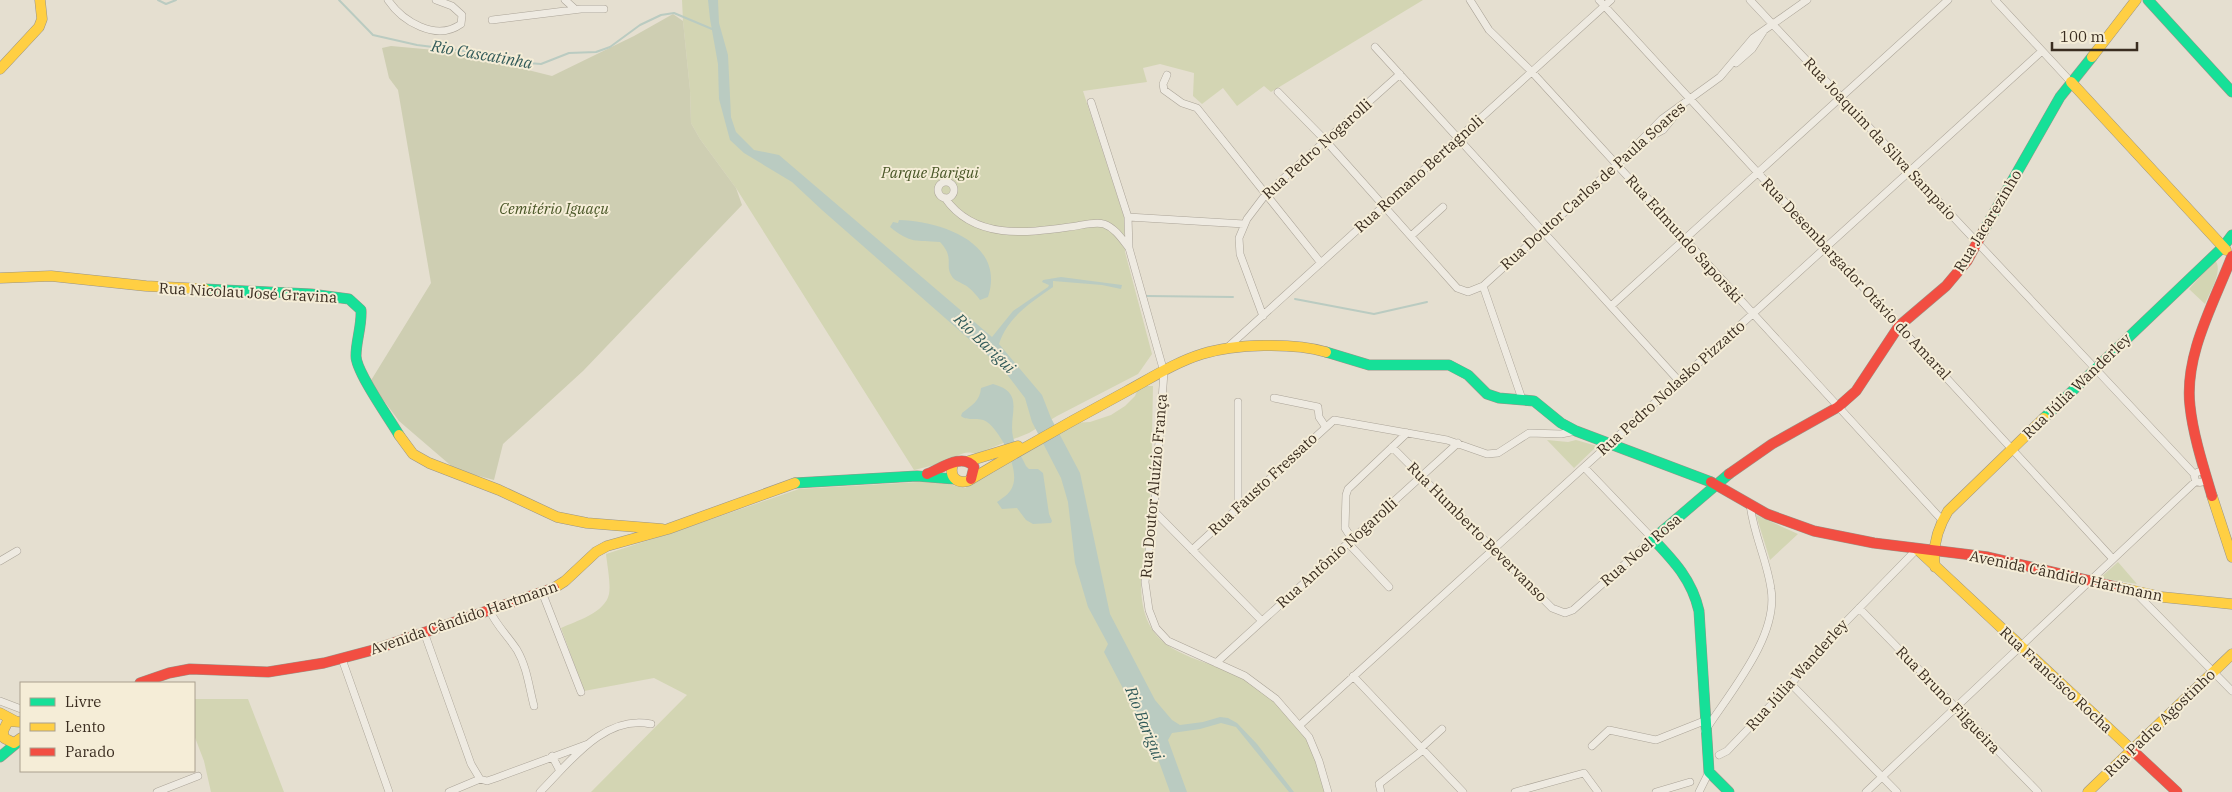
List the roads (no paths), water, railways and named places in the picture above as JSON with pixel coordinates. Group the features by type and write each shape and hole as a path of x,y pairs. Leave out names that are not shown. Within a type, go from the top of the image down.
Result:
{"main road":[{"path":"0,69 39,27 42,19 40,0"},
{"name":"Rua Jacarezinho","path":"1716,484 1772,444 1838,407 1865,379 1899,326 1953,279 1978,243 2060,97 2136,0"},
{"path":"2148,0 2232,92"},
{"path":"2071,82 2227,249"},
{"name":"Rua Júlia Wanderley","path":"1917,549 1962,496 2011,448 2213,256 2227,249 2232,235"},
{"path":"2213,256 2221,260 2227,269"},
{"path":"2232,256 2196,344 2191,379 2190,406 2199,477 2232,556"},
{"name":"Rua Nicolau José Gravina","path":"0,278 51,276 146,286 311,294 349,300 358,306 362,317 356,357 359,371 383,407 400,439 413,454 429,463 499,490 557,517 587,523 668,529"},
{"name":"Avenida Cândido Hartmann","path":"971,479 1003,455 1038,439 1190,358 1228,348 1297,346 1314,348 1369,365 1449,365 1462,371 1478,388 1492,396 1522,399 1540,405 1561,423 1576,431 1716,484 1780,520 1814,531 1856,540 1988,557 2135,592 2171,598 2232,604"},
{"name":"Avenida Cândido Hartmann","path":"969,461 1003,455"},
{"path":"959,460 969,461 974,469 971,479 961,482 954,479 951,472 953,464 959,460"},
{"name":"Avenida Cândido Hartmann","path":"917,476 953,464"},
{"name":"Avenida Cândido Hartmann","path":"143,682 169,673 190,669 282,671 342,659 542,592 565,581 602,549 668,529 800,482 917,476 954,479"},
{"name":"Rua Noel Rosa","path":"1653,539 1716,484"},
{"name":"Rua Júlia Wanderley","path":"1933,550 1940,524"},
{"path":"1653,539 1684,571 1696,594 1699,611 1704,726 1709,772 1729,792"},
{"name":"Rua Francisco Rocha","path":"1917,549 2177,792"},
{"path":"1933,550 1935,567"},
{"name":"Rua Padre Agostinho","path":"2088,792 2232,654"},
{"path":"0,714 19,722"},
{"path":"19,722 8,721 1,736 10,743 20,739"},
{"path":"0,757 20,739"}],"street":[{"path":"388,0 396,12 411,23 436,29 448,29 461,24 462,15 457,10 436,0"},
{"path":"566,0 575,9"},
{"name":"Rua Edmundo Saporski","path":"1470,0 1489,30 1532,72 1685,239 1838,407 1940,524"},
{"name":"Rua Desembargador Otávio do Amaral","path":"1599,0 1687,101 1758,173 2112,558"},
{"name":"Rua Romano Bertagnoli","path":"1228,348 1611,0"},
{"name":"Rua Joaquim da Silva Sampaio","path":"1750,0 2095,369 2199,477"},
{"path":"1795,8 1800,0"},
{"name":"Rua Doutor Carlos de Paula Soares","path":"1411,236 1457,288 1468,292 1483,286 1643,140 1662,119 1726,71 1748,43 1807,0"},
{"path":"1611,306 1948,0"},
{"path":"1995,0 2071,82"},
{"path":"492,20 575,9 604,9"},
{"path":"1375,48 1679,381"},
{"name":"Rua Pedro Nolasko Pizzatto","path":"1300,725 2042,51"},
{"name":"Rua Pedro Nogarolli","path":"1263,316 1240,254 1239,238 1244,224 1266,194 1400,74"},
{"path":"1167,75 1163,84 1164,90 1182,103 1197,108 1321,263"},
{"path":"1278,92 1325,140 1411,236 1443,207"},
{"name":"Rua Doutor Aluízio França","path":"1091,102 1128,216 1129,248 1164,372 1154,511 1145,582 1146,602 1152,620 1161,635 1168,641 1245,676 1267,691 1300,725 1316,752 1328,792"},
{"path":"945,198 963,216 993,230 1030,232 1101,224 1117,234 1129,248"},
{"path":"1128,216 1244,224"},
{"path":"1483,286 1522,399"},
{"path":"1274,398 1318,407 1319,418 1325,426"},
{"path":"1238,402 1238,508"},
{"name":"Rua Fausto Fressato","path":"1192,550 1325,426 1334,420 1407,433"},
{"path":"1389,587 1350,541 1345,528 1346,493 1407,433 1458,443 1483,453 1493,454 1529,434 1560,434 1576,431"},
{"name":"Rua Antônio Nogarolli","path":"1216,663 1458,443"},
{"name":"Rua Humberto Bevervanso","path":"1392,447 1552,608 1565,613"},
{"path":"1584,467 1653,539"},
{"path":"1866,792 2199,477"},
{"path":"1592,746 1609,730 1656,740 1704,726 1759,648 1770,619 1772,591 1750,504"},
{"path":"1154,511 1262,621"},
{"name":"Rua Noel Rosa","path":"1565,613 1573,610 1653,539"},
{"name":"Rua Júlia Wanderley","path":"1719,755 1727,751 1791,684 1858,608 1917,549"},
{"path":"0,561 17,551"},
{"path":"542,592 581,692"},
{"path":"2135,592 2232,690"},
{"name":"Rua Bruno Filgueira","path":"1858,608 2038,792"},
{"path":"490,610 496,623 519,655 534,706"},
{"path":"424,632 470,764 480,780"},
{"path":"342,659 389,792"},
{"path":"1353,676 1463,792"},
{"path":"1791,684 1897,792"},
{"path":"0,701 20,709"},
{"path":"540,792 588,744 606,731 624,724 641,722 651,724"},
{"path":"1380,792 1379,784 1422,749 1442,729"},
{"path":"449,792 480,780 487,781 496,778 588,744"},
{"path":"552,756 560,772"},
{"path":"1700,792 1709,772"},
{"path":"1515,792 1584,773 1598,792"},
{"path":"158,792 198,776"},
{"path":"1656,792 1690,782"}],"water":[{"name":"Rio Barigui","path":"708,0 718,0 719,23 728,55 731,117 736,132 754,150 779,155 992,337 1013,311 1048,287 1049,285 1042,282 1043,280 1061,277 1122,285 1121,289 1102,285 1053,281 1053,287 1014,318 1003,334 999,344 1042,395 1051,418 1080,473 1110,614 1155,700 1172,720 1180,725 1203,722 1220,717 1228,718 1237,723 1257,744 1294,792 1289,792 1236,727 1221,723 1200,729 1172,733 1168,740 1187,792 1170,792 1154,748 1104,652 1108,644 1088,607 1075,563 1068,502 1061,478 1032,422 1025,398 1002,368 792,182 744,153 730,140 719,99 718,64"},
{"path":"899,220 916,221 950,231 966,239 979,249 988,262 991,278 988,297 980,300 967,287 953,278 949,269 949,257 940,242 909,239 890,227 893,222 898,223"},
{"path":"993,384 1003,388 1013,399 1013,437 1026,466 1029,469 1038,469 1043,473 1051,523 1033,524 1026,520 1017,508 1002,509 997,502 1011,490 1014,478 1008,451 998,434 987,422 981,419 967,419 961,416 977,400 981,388"}],"waterway":[{"name":"Rio Cascatinha","path":"158,0 166,4 176,0"},
{"name":"Rio Cascatinha","path":"339,0 373,35 417,45 489,54 516,62 541,64 569,53 596,52 610,47 640,25 661,15 674,13 712,29"},
{"path":"1147,296 1233,297"},
{"path":"1295,299 1374,314 1427,302"}],"park label":[{"name":"Parque Barigui","path":"930,173"},
{"name":"Cemitério Iguaçu","path":"554,209"}]}
